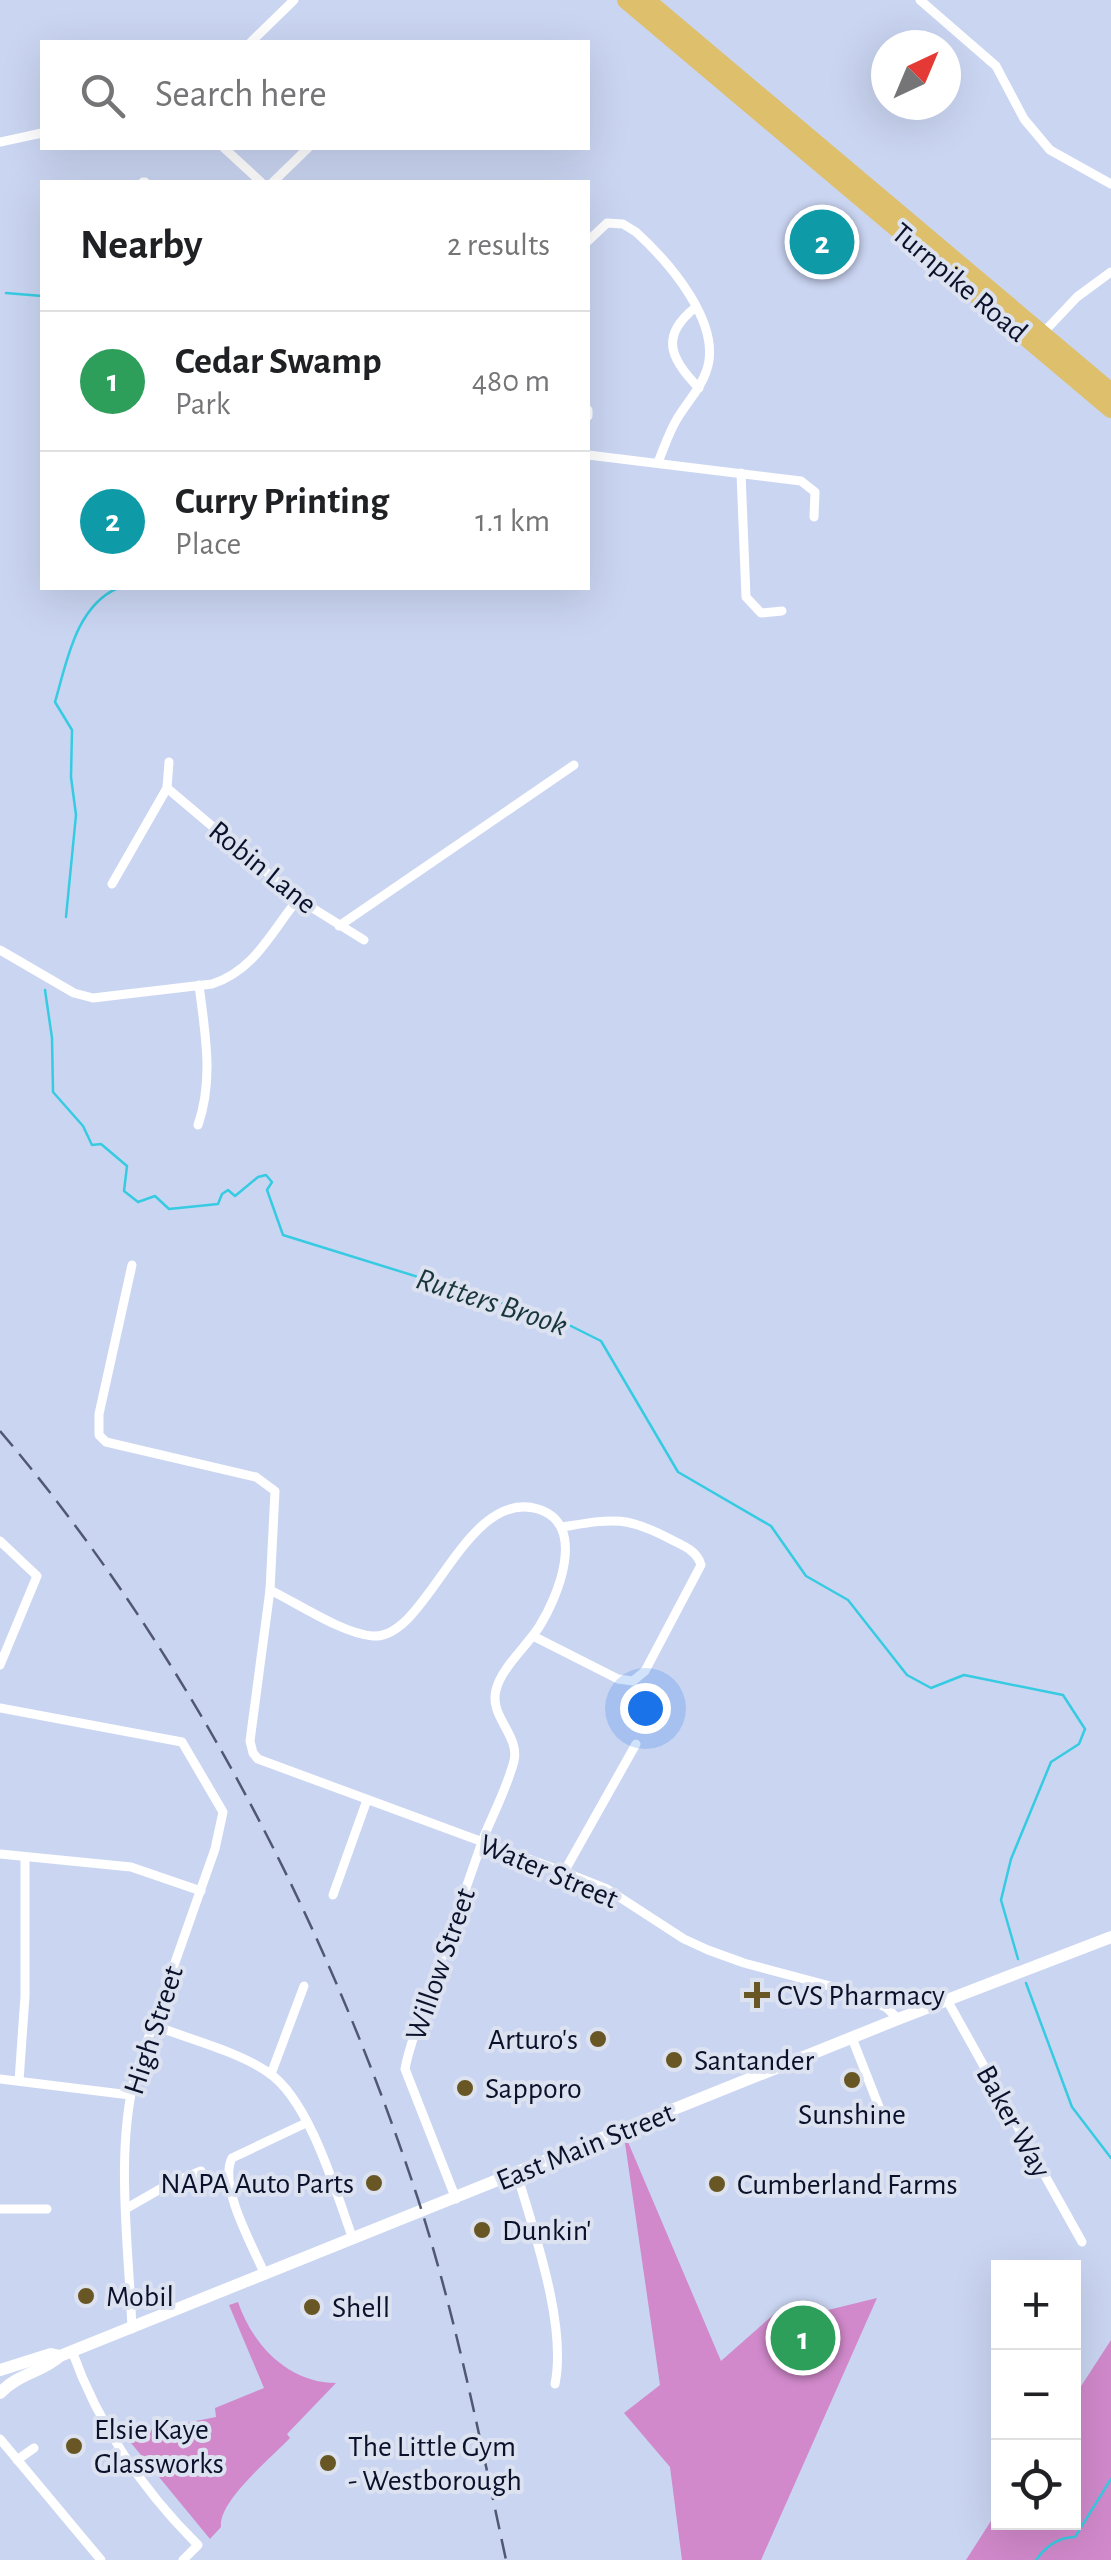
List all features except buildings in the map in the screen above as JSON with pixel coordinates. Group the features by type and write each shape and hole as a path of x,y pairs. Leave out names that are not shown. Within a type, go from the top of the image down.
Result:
{"highway":[{"name":"Turnpike Road","path":"626,0 1111,409"},
{"name":"Turnpike Road","path":"646,0 1111,392"}],"main road":[{"name":"East Main Street","path":"2,2390 24,2373 66,2354 1111,1937"},
{"name":"East Main Street","path":"2,2368 66,2354"}],"street":[{"path":"253,40 294,0"},
{"path":"920,0 983,51 996,66 1024,120 1050,150 1111,184"},
{"path":"0,142 40,133"},
{"path":"226,150 258,180"},
{"path":"275,180 306,150"},
{"path":"590,239 606,223 623,224 646,242 696,306 708,331 710,361 699,388 674,424 658,462"},
{"path":"1042,334 1077,296 1111,272"},
{"path":"696,306 676,325 672,344 676,364 699,388"},
{"path":"590,455 784,478 808,486 817,498 814,517"},
{"path":"741,473 746,597 757,612 782,611"},
{"path":"112,884 167,788 169,762"},
{"path":"338,926 574,765"},
{"name":"Robin Lane","path":"167,788 298,899 364,940"},
{"path":"0,950 74,993 93,998 199,986 232,977 247,965 298,899"},
{"path":"198,1125 206,1101 208,1069 199,986"},
{"path":"132,1265 99,1414 100,1438 256,1478 272,1486 277,1501 270,1590 350,1629 382,1636 394,1631 410,1615 474,1535 495,1516 516,1508 531,1508 550,1515 566,1536 549,1609 532,1636 618,1679 633,1681 645,1671 702,1565 694,1552 633,1521 562,1527"},
{"path":"0,1541 37,1576 0,1665"},
{"name":"Water Street","path":"270,1590 251,1733 252,1752 264,1763 607,1889 708,1950 849,1990 887,2008 898,2019"},
{"name":"Willow Street","path":"456,2199 404,2069 515,1752 496,1708 496,1690 532,1636"},
{"name":"High Street","path":"0,1708 182,1742 224,1812 201,1891 130,2095 132,2329"},
{"path":"564,1872 636,1744"},
{"path":"333,1895 367,1800"},
{"path":"0,1854 130,1867 201,1891"},
{"path":"18,2081 25,1996 25,1857"},
{"path":"271,2074 304,1986"},
{"name":"Baker Way","path":"946,2000 1082,2242"},
{"path":"152,2025 271,2074 293,2100 306,2124 353,2239"},
{"path":"852,2038 883,2118"},
{"path":"0,2079 130,2095"},
{"path":"266,2275 230,2192 227,2168 232,2158 306,2124"},
{"path":"128,2208 201,2171"},
{"path":"517,2174 550,2298 558,2358 555,2384"},
{"path":"0,2209 47,2209"},
{"path":"66,2354 116,2442 157,2499 198,2544 183,2560"},
{"path":"0,2439 101,2560"},
{"path":"17,2460 34,2448"}],"shaded area":[{"path":"628,2142 721,2361 773,2315 824,2311 877,2298 761,2560 682,2560 670,2467 624,2413 660,2385 625,2143"},
{"path":"238,2302 252,2332 274,2358 302,2376 336,2383 237,2492 222,2516 221,2527 210,2539 122,2432 137,2422 140,2432 216,2417 215,2408 264,2388 229,2305"},
{"path":"1111,2340 1111,2560 966,2560 991,2521 991,2530 1081,2530 1081,2386"}],"waterway":[{"name":"Rutters Brook","path":"6,293 40,296"},
{"name":"Rutters Brook","path":"66,917 76,815 71,777 72,730 55,702 75,636 92,608 114,590"},
{"name":"Rutters Brook","path":"45,990 52,1038 53,1092 83,1126 92,1145 101,1144 127,1166 124,1191 138,1202 155,1196 169,1209 218,1204 228,1190 235,1196 266,1175 272,1182 267,1190 283,1235 563,1322 601,1341 678,1472 771,1526 806,1576 848,1600 907,1675 931,1688 964,1675 1063,1695 1085,1729 1079,1744 1051,1762 1011,1859 1001,1900 1018,1959"},
{"name":"Rutters Brook","path":"1026,1983 1072,2107 1111,2158"},
{"name":"Rutters Brook","path":"1036,2560 1053,2543 1075,2537 1111,2479"}],"railway":[{"path":"0,1431 132,1606 191,1699 246,1795 341,1994 382,2096 432,2243 467,2378 506,2560"}],"place":[{"name":"Curry Printing","path":"822,242"},
{"name":"CVS Pharmacy","path":"757,1995"},
{"name":"Arturo's","path":"598,2039"},
{"name":"Santander","path":"674,2060"},
{"name":"Sunshine","path":"852,2080"},
{"name":"Sapporo","path":"465,2088"},
{"name":"NAPA Auto Parts","path":"374,2183"},
{"name":"Cumberland Farms","path":"717,2184"},
{"name":"Dunkin'","path":"482,2230"},
{"name":"Mobil","path":"86,2296"},
{"name":"Shell","path":"312,2307"},
{"name":"Cedar Swamp","path":"803,2338"},
{"name":"Elsie Kaye Glassworks","path":"74,2446"},
{"name":"The Little Gym - Westborough","path":"328,2463"}]}
